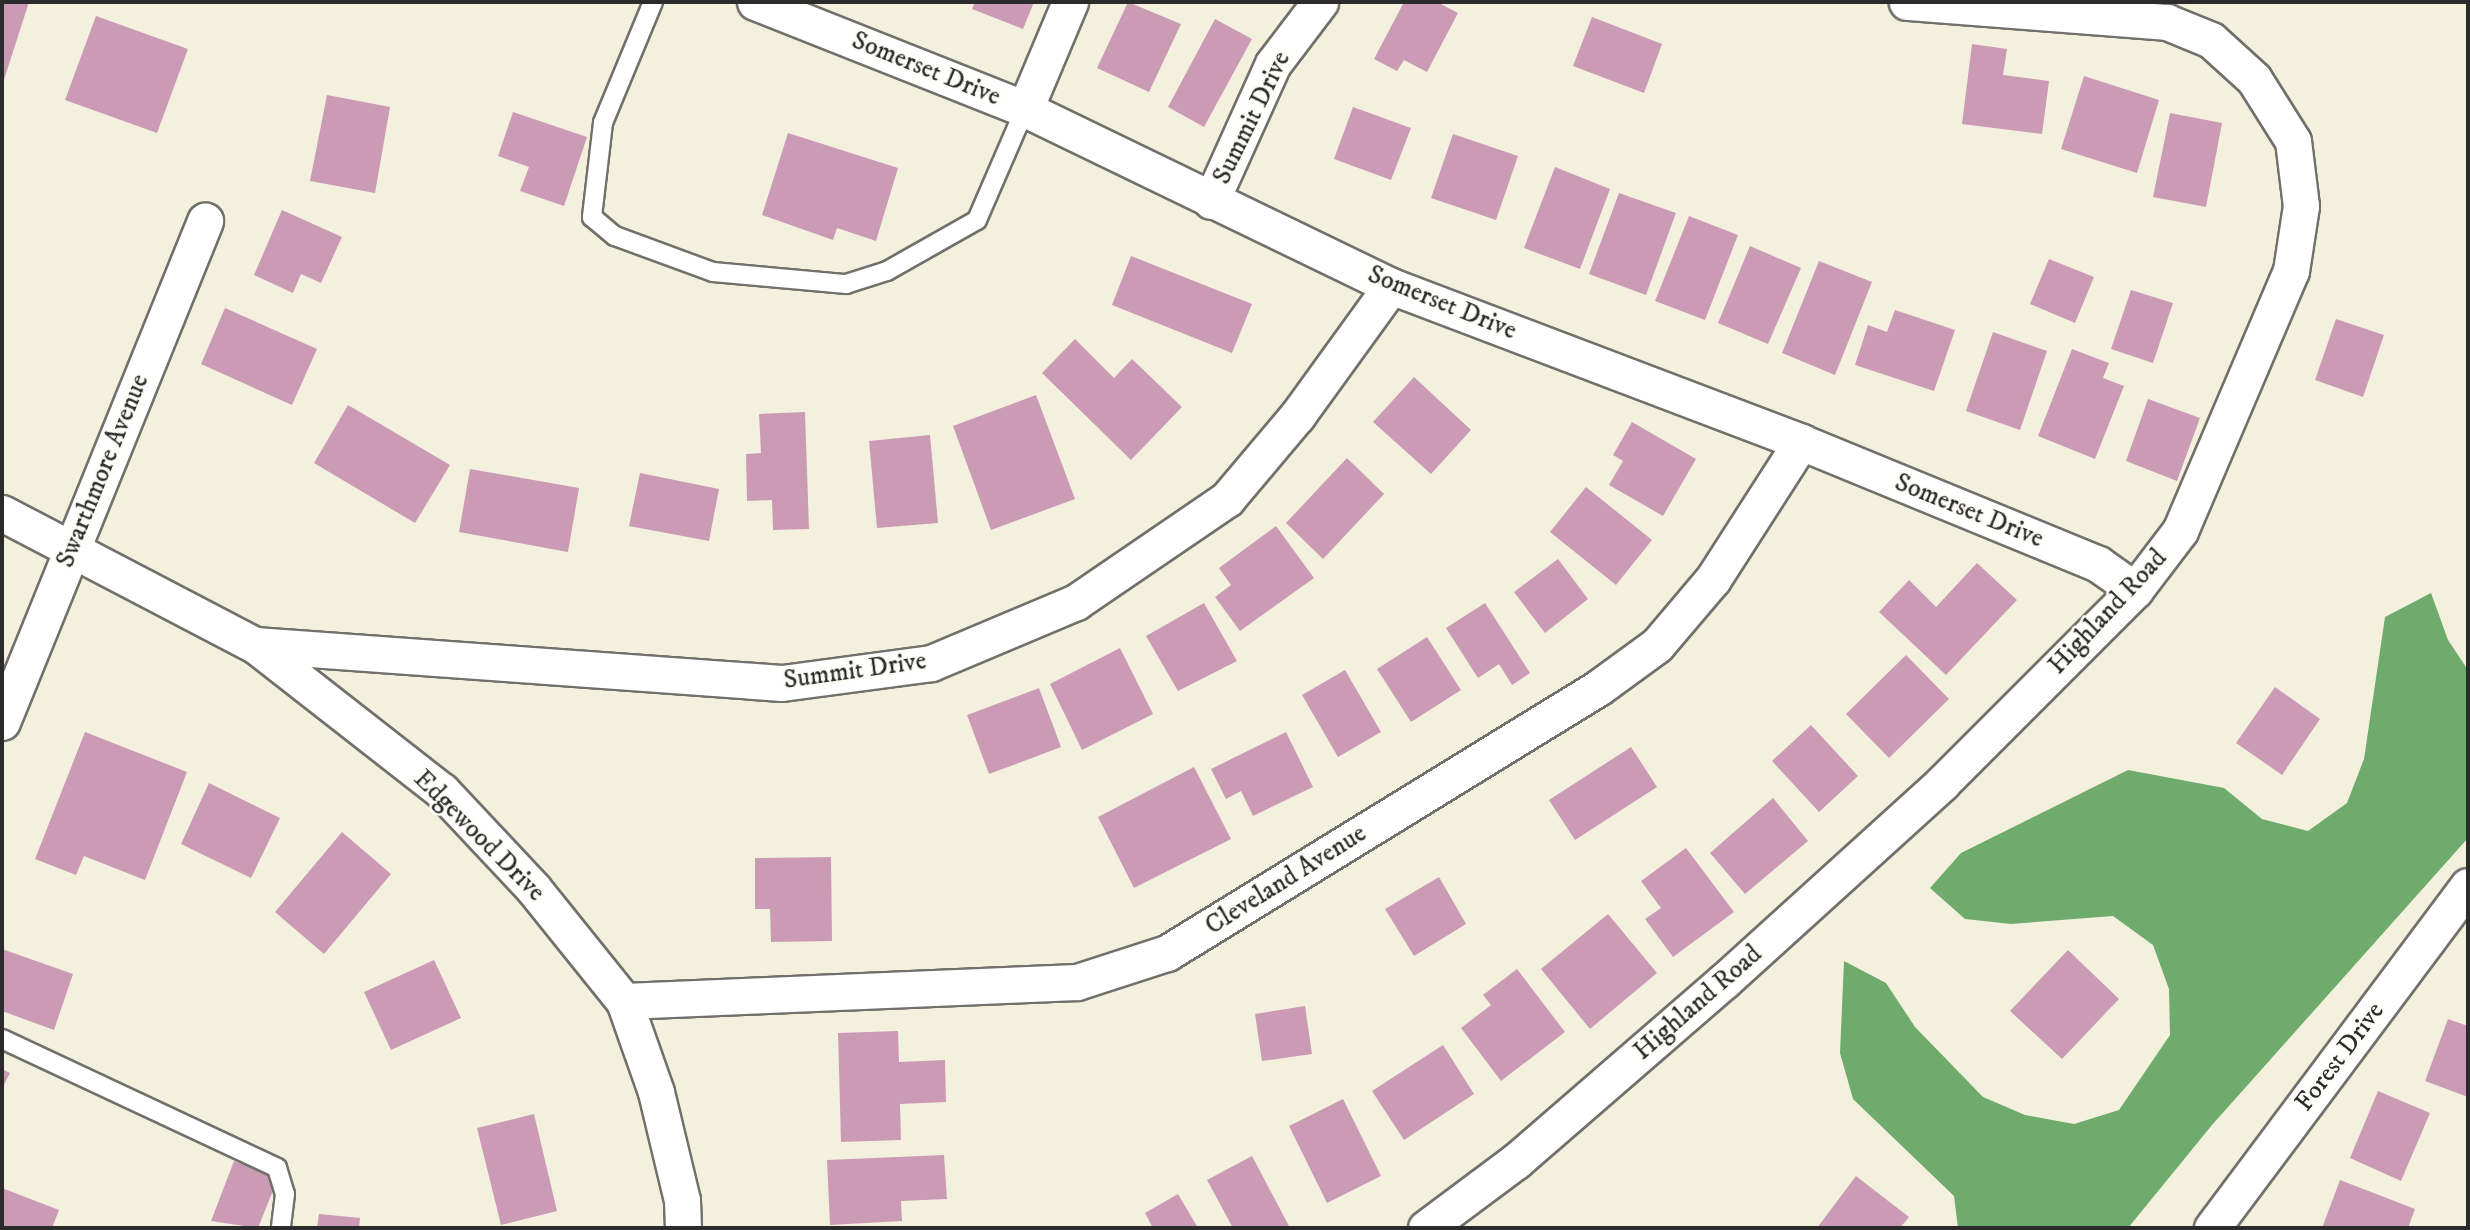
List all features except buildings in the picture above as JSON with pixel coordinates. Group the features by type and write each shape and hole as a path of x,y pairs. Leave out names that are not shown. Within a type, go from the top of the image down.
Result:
{"street":[{"name":"Somerset Drive","path":"755,2 1026,109 1391,286 1801,442 2098,564 2135,590"},
{"path":"1026,109 1070,2"},
{"name":"Summit Drive","path":"1211,201 1273,64 1320,2"},
{"name":"Highland Road","path":"1426,1228 1516,1161 1734,972 1942,783 2135,590 2180,531 2291,271 2301,206 2293,141 2254,79 2211,40 2167,22 1908,2"},
{"name":"Swarthmore Avenue","path":"2,722 205,221"},
{"name":"Summit Drive","path":"255,645 782,683 932,663 1076,603 1227,499 1297,416 1391,286"},
{"name":"Cleveland Avenue","path":"624,1001 1077,982 1167,953 1598,688 1657,645 1713,579 1801,442"},
{"name":"Edgewood Drive","path":"2,513 255,645 442,791 533,888 624,1001 656,1093 682,1200 683,1228"},
{"name":"Forest Drive","path":"2212,1228 2468,886"}],"lane":[{"path":"653,2 603,123 592,217 615,236 713,272 846,284 887,271 977,220 1026,109"},
{"path":"2,1040 277,1168 285,1194 281,1228"}],"green space":[{"path":"2431,593 2448,640 2468,670 2468,838 2212,1125 2128,1228 1958,1228 1954,1196 1853,1099 1840,1053 1844,961 1886,983 1915,1027 1983,1097 2025,1115 2074,1124 2119,1110 2170,1035 2169,989 2153,945 2113,916 2011,924 1965,919 1930,888 1961,853 2128,770 2224,788 2262,819 2308,831 2347,803 2364,759 2385,617"}]}
